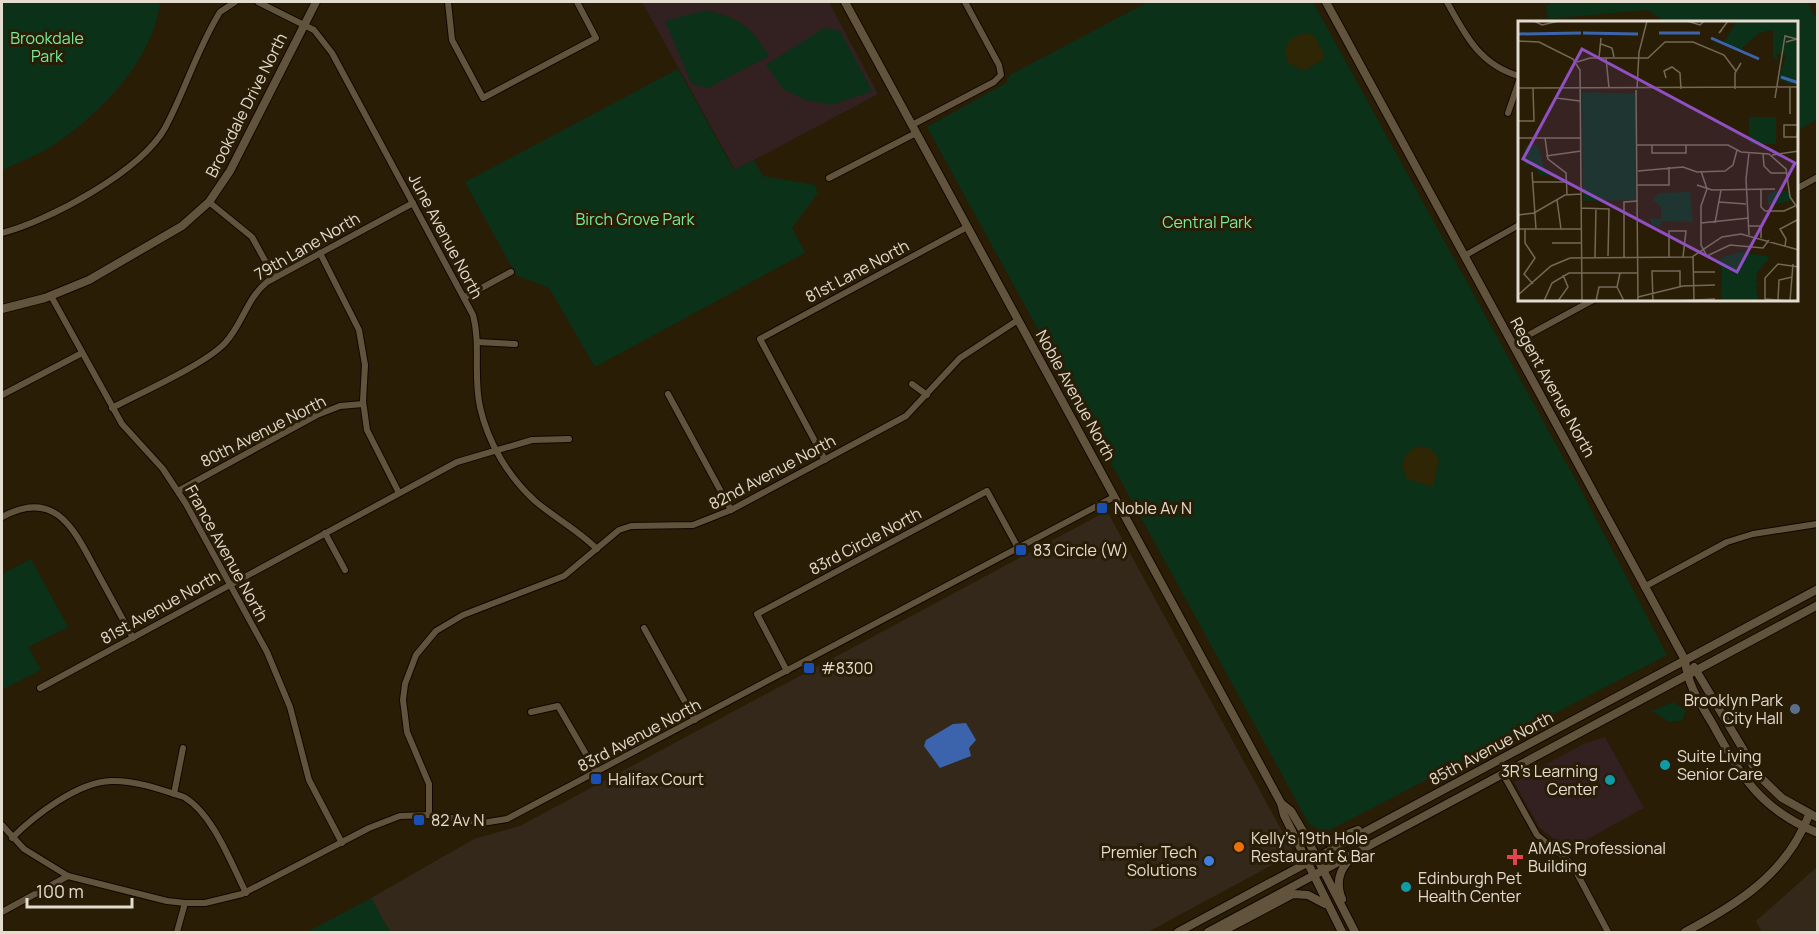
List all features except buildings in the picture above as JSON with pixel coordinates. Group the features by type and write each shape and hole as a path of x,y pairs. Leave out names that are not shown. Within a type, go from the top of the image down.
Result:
{"street":[{"path":"2,233 49,216 140,158 164,130 220,12 235,2"},
{"name":"June Avenue North","path":"258,2 314,30 332,53 465,297 476,327 475,363 480,407 495,450 520,485 536,501 597,549"},
{"name":"Brookdale Drive North","path":"2,309 51,296 110,269 182,226 209,202 230,171 316,2"},
{"path":"448,2 452,39 483,98 596,38 577,2"},
{"name":"Noble Avenue North","path":"845,2 1281,803 1284,815 1342,933"},
{"path":"830,178 994,82 1001,75 999,65 965,2"},
{"name":"Regent Avenue North","path":"1326,2 1685,660 1697,670 1759,776 1782,798 1813,816"},
{"path":"1448,2 1465,35 1480,54 1499,69 1518,78"},
{"path":"1508,113 1518,82"},
{"path":"1798,188 1818,177"},
{"path":"209,202 252,237 274,277"},
{"name":"79th Lane North","path":"112,408 215,351 233,333 250,298 274,277 413,203"},
{"path":"1464,256 1518,226"},
{"name":"81st Lane North","path":"825,460 760,339 967,227"},
{"path":"320,253 359,330 365,365 363,404 367,430 399,493"},
{"path":"465,297 511,272"},
{"name":"France Avenue North","path":"51,296 112,408 178,490 230,584 280,679 309,780 342,843"},
{"path":"1512,344 1589,302"},
{"name":"82nd Avenue North","path":"429,815 429,784 407,732 403,700 405,684 416,655 424,642 449,622 564,576 619,530 631,526 693,525 731,510 825,460 906,416 960,358 1018,320"},
{"path":"477,342 515,344"},
{"path":"2,395 82,353"},
{"path":"912,384 927,395"},
{"path":"668,394 731,510"},
{"name":"80th Avenue North","path":"178,490 317,415 340,406 363,404"},
{"name":"81st Avenue North","path":"40,688 458,462 532,440 569,439"},
{"name":"83rd Circle North","path":"787,670 757,614 987,491 1017,546"},
{"name":"83rd Avenue North","path":"2,825 12,838 39,861 68,876 167,901 185,903 224,900 246,892 369,828 400,816 429,815 466,822 507,819 1017,546 1114,497"},
{"path":"2,517 28,508 49,510 70,524 133,638"},
{"path":"1644,587 1727,542 1753,534 1816,524"},
{"path":"325,533 345,570"},
{"name":"85th Avenue North","path":"1178,933 1818,589"},
{"path":"467,603 471,613"},
{"name":"85th Avenue North","path":"1208,932 1818,605"},
{"path":"644,628 695,720"},
{"name":"Regent Avenue North","path":"1685,660 1686,675 1747,784 1778,813 1818,833"},
{"path":"531,712 558,706 597,772"},
{"path":"174,794 183,748"},
{"path":"1503,774 1537,835 1572,864 1608,933"},
{"path":"12,838 38,814 97,783 125,782 184,797 200,809 246,892"},
{"path":"1304,833 1320,841 1335,840 1414,800 1426,799"},
{"name":"Noble Avenue North","path":"1281,803 1291,811 1304,833 1355,933"},
{"path":"1685,933 1757,889 1784,859 1813,816"},
{"path":"1355,933 1354,923 1341,896 1339,883 1344,866 1361,850"},
{"path":"2,912 68,876"},
{"path":"1208,932 1227,929 1293,894 1312,896 1328,906"},
{"path":"177,933 184,915 185,903"}],"shaded area":[{"path":"642,2 829,2 878,94 735,170"},
{"path":"1107,511 1294,853 1148,932 390,932 371,898 474,839 520,826"},
{"path":"1605,737 1644,808 1568,850 1539,827 1514,782 1583,744"},
{"path":"1817,867 1817,932 1762,932 1756,921"}],"green space":[{"name":"Brookdale Park","path":"2,2 160,2 147,45 120,86 85,121 66,136 47,149 2,171"},
{"name":"Central Park","path":"1148,2 1313,2 1579,486 1667,655 1330,830 1319,830 1309,824 927,127 1006,83 1010,75"},
{"path":"1554,2 1807,2 1817,20 1817,119 1798,130 1798,21 1664,21 1647,10 1548,19 1546,6"},
{"path":"706,10 744,25 756,37 769,56 708,88 692,84 665,21"},
{"path":"824,28 840,31 872,91 832,105 805,100 783,89 766,65"},
{"name":"Birch Grove Park","path":"678,69 734,170 754,160 763,176 815,185 818,193 792,228 805,253 595,367 549,288 516,275 465,182"},
{"path":"31,559 68,627 28,647 41,670 2,690 2,574"},
{"path":"1673,702 1686,710 1682,721 1668,721 1652,711"},
{"path":"371,898 390,932 307,932"}],"sand":[{"path":"1303,33 1314,35 1324,54 1323,60 1303,71 1288,63 1285,51 1289,40"},
{"path":"1421,446 1431,449 1439,459 1434,484 1430,486 1407,479 1402,466 1405,456 1412,449"}],"water":[{"path":"966,723 976,740 969,748 971,756 940,768 924,746 926,740 953,724"}],"place":[{"name":"Noble Av N","path":"1102,508"},
{"name":"83 Circle (W)","path":"1021,550"},
{"name":"#8300","path":"809,668"},
{"name":"Brooklyn Park City Hall","path":"1795,709"},
{"name":"Suite Living Senior Care","path":"1665,765"},
{"name":"Halifax Court","path":"596,779"},
{"name":"3R's Learning Center","path":"1610,780"},
{"name":"82 Av N","path":"419,820"},
{"name":"Kelly's 19th Hole Restaurant & Bar","path":"1239,847"},
{"name":"AMAS Professional Building","path":"1515,857"},
{"name":"Premier Tech Solutions","path":"1209,861"},
{"name":"Edinburgh Pet Health Center","path":"1406,887"}]}
